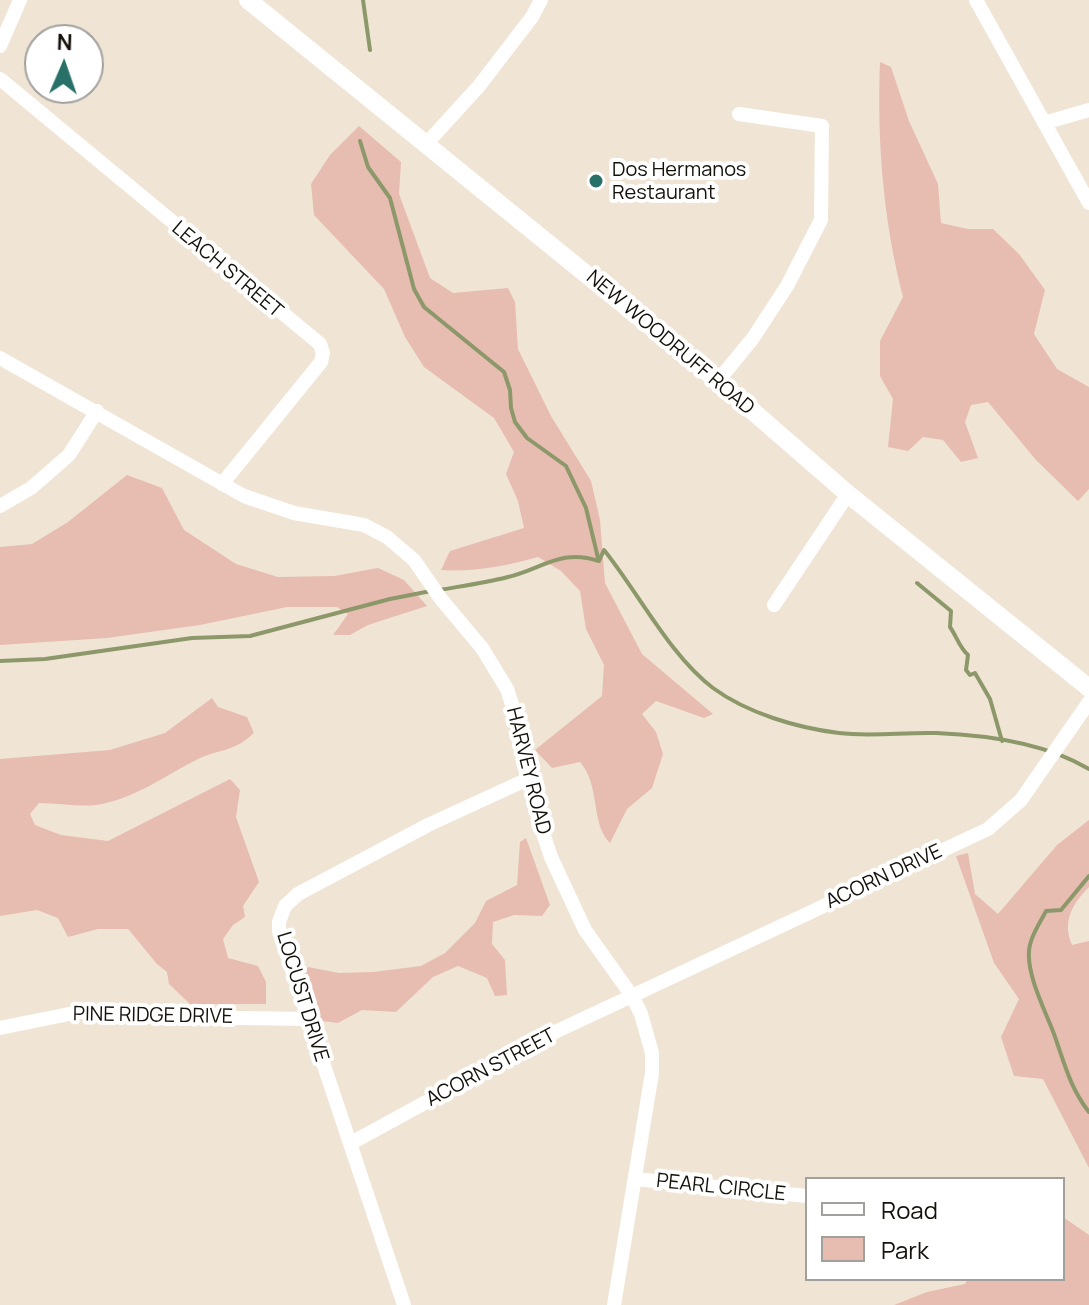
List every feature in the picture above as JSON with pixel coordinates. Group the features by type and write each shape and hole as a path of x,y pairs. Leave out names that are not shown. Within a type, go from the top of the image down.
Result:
{"main road":[{"name":"NEW WOODRUFF ROAD","path":"248,0 718,381 848,494 1089,688"}],"street":[{"path":"0,46 20,0"},
{"path":"427,143 479,86 532,17 541,0"},
{"path":"976,0 1089,203"},
{"name":"LEACH STREET","path":"0,79 320,344 323,353 321,362 222,484"},
{"path":"1044,123 1089,110"},
{"path":"718,381 753,338 787,286 821,220 822,126 739,114"},
{"name":"HARVEY ROAD","path":"0,358 222,484 273,507 316,517 347,520 372,528 402,547 482,648 507,689 522,735 546,844 566,894 600,952 632,996 648,1034 652,1053 652,1073 614,1305"},
{"path":"0,506 31,488 69,455 97,411"},
{"path":"774,605 848,494"},
{"name":"ACORN DRIVE","path":"632,996 988,829 1021,800 1089,702"},
{"name":"LOCUST DRIVE","path":"404,1305 279,931 281,914 291,899 428,825 530,778"},
{"name":"ACORN STREET","path":"351,1143 555,1032 632,996"},
{"name":"PINE RIDGE DRIVE","path":"0,1028 84,1011 177,1017 307,1019"},
{"name":"PEARL CIRCLE","path":"635,1179 805,1196"}],"green space":[{"path":"880,62 891,67 909,121 938,184 941,223 968,229 993,229 1019,254 1045,290 1034,334 1057,369 1089,387 1089,489 1078,501 1036,460 988,402 971,405 965,422 978,458 961,462 943,440 923,437 908,451 888,447 893,399 880,376 880,341 903,297 883,180"},
{"path":"359,126 401,162 399,194 430,278 453,293 508,288 515,302 518,349 551,416 591,481 600,520 605,583 642,654 713,714 704,718 656,701 642,714 656,732 663,754 652,788 627,809 610,843 600,825 591,782 580,762 552,768 535,750 602,696 604,665 586,629 580,591 561,571 538,557 490,568 441,570 450,551 524,528 518,501 506,474 514,452 494,418 424,367 405,337 384,289 314,215 311,184 330,155"},
{"path":"127,475 162,488 184,530 236,564 278,577 334,576 378,568 404,580 427,606 368,625 350,635 333,635 348,614 337,607 287,607 200,625 107,638 0,645 0,547 32,544 68,522"},
{"path":"212,698 218,707 247,717 254,733 239,744 198,759 124,798 96,805 39,803 30,814 35,825 61,835 108,841 230,779 240,790 236,817 259,882 243,906 245,917 233,925 223,939 228,958 258,966 266,982 266,1004 190,1004 169,984 167,972 128,929 98,929 68,937 58,918 37,910 0,916 0,759 110,750 165,733"},
{"path":"1089,820 1089,887 1070,914 1068,929 1072,945 1089,941 1089,1168 1043,1079 1014,1076 1001,1037 1019,999 994,963 956,856 968,853 975,894 998,914 1057,845"},
{"path":"526,838 550,905 542,916 514,915 493,922 492,944 505,960 507,995 495,996 487,978 458,966 433,977 396,1012 362,1010 338,1023 315,1020 301,978 308,967 339,973 373,972 421,966 445,953 475,923 486,901 517,885 520,842"},
{"path":"1065,1218 1089,1235 1089,1305 894,1305 927,1292 965,1284 967,1281 1065,1281"}],"waterway":[{"path":"363,0 370,50"},
{"path":"360,141 368,167 390,198 414,289 424,307 504,372 515,422 527,438 566,466 586,508 598,558"},
{"path":"599,561 604,550 697,675 726,697 757,712 790,723 839,733 936,733 995,738 1054,753 1089,769"},
{"path":"439,590 508,577 562,558 599,561"},
{"path":"917,583 951,611 950,627 968,655 966,670 970,675 975,673 990,699 1002,741"},
{"path":"0,661 45,659 192,638 250,636 431,591"},
{"path":"1089,876 1061,910 1046,911 1033,935 1029,951 1037,993 1072,1084 1089,1112"}],"place":[{"name":"Dos Hermanos Restaurant","path":"596,181"}]}
